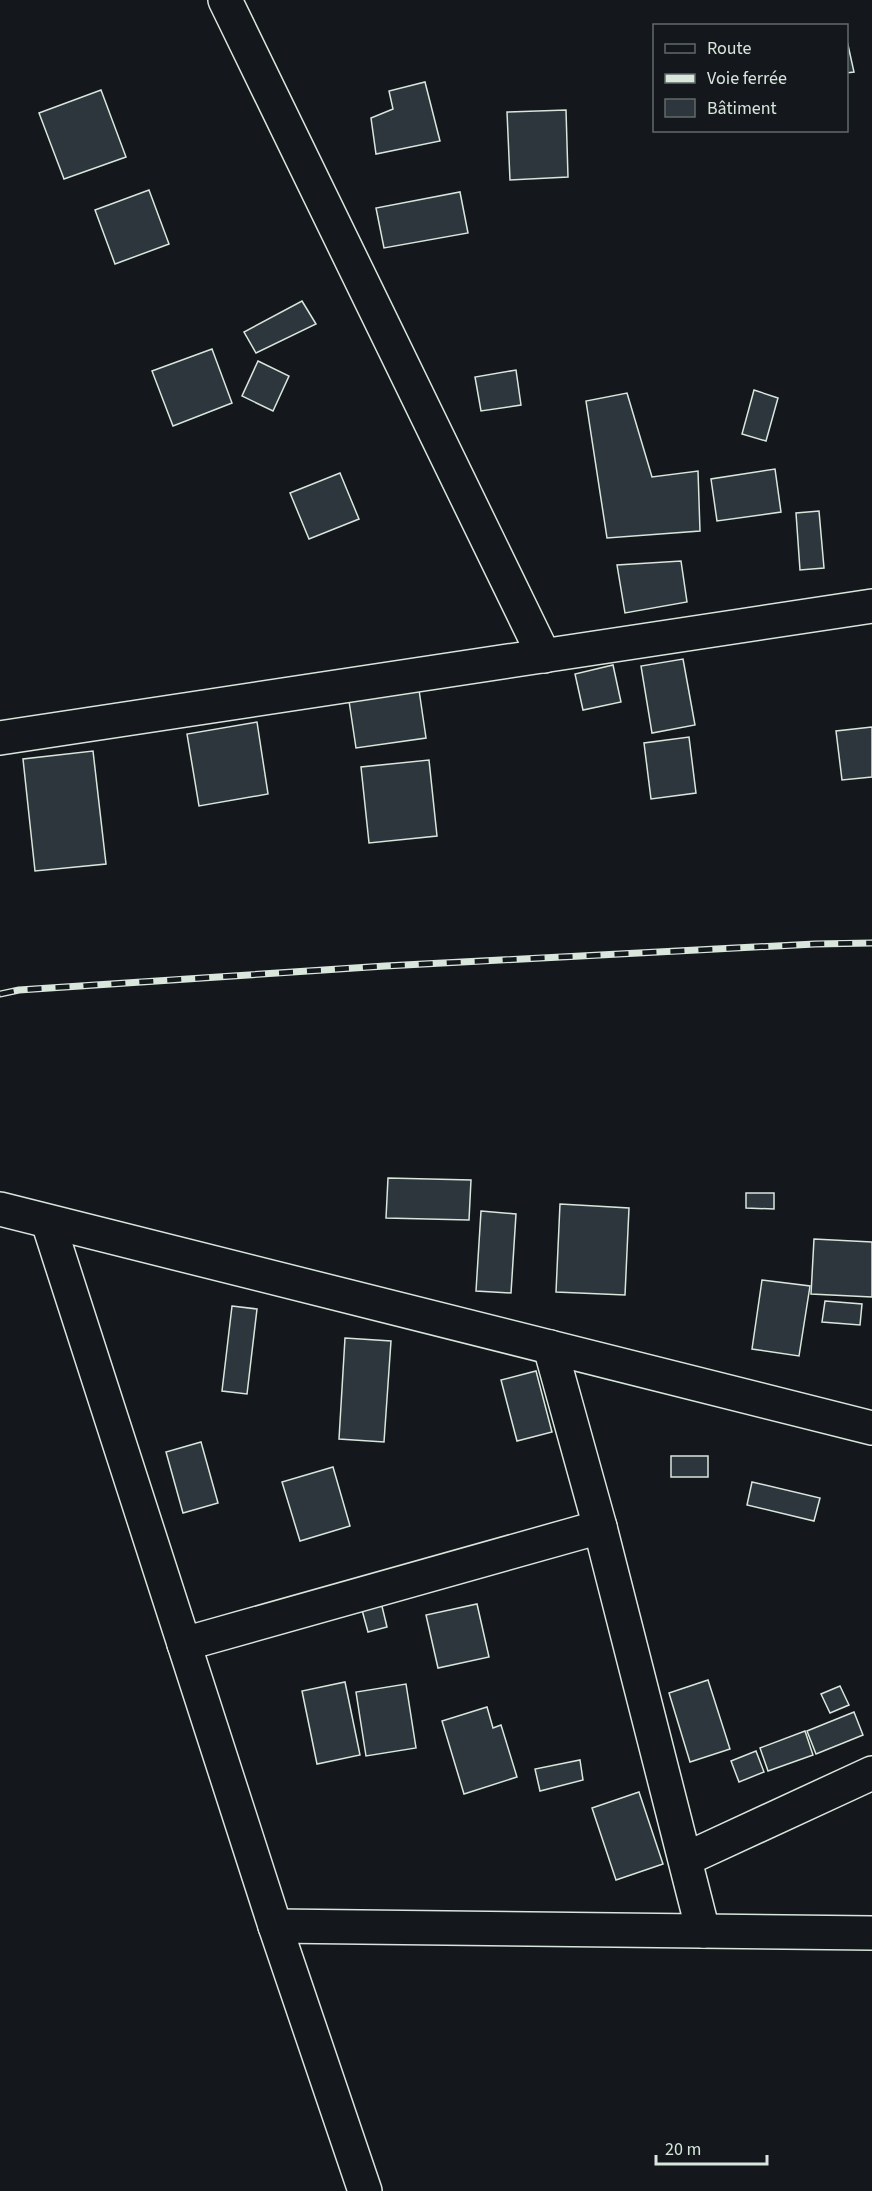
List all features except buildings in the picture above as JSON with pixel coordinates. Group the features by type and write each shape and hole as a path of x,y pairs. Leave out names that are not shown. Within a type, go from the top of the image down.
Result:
{"street":[{"path":"225,0 544,656"},
{"path":"0,738 872,606"},
{"path":"0,1209 872,1428"},
{"path":"48,1222 275,1926 365,2191"},
{"path":"550,1347 600,1527 703,1931"},
{"path":"184,1644 600,1527"},
{"path":"686,1859 872,1773"},
{"path":"275,1926 872,1933"}],"railway":[{"path":"0,994 19,990 385,966 872,943"}]}
